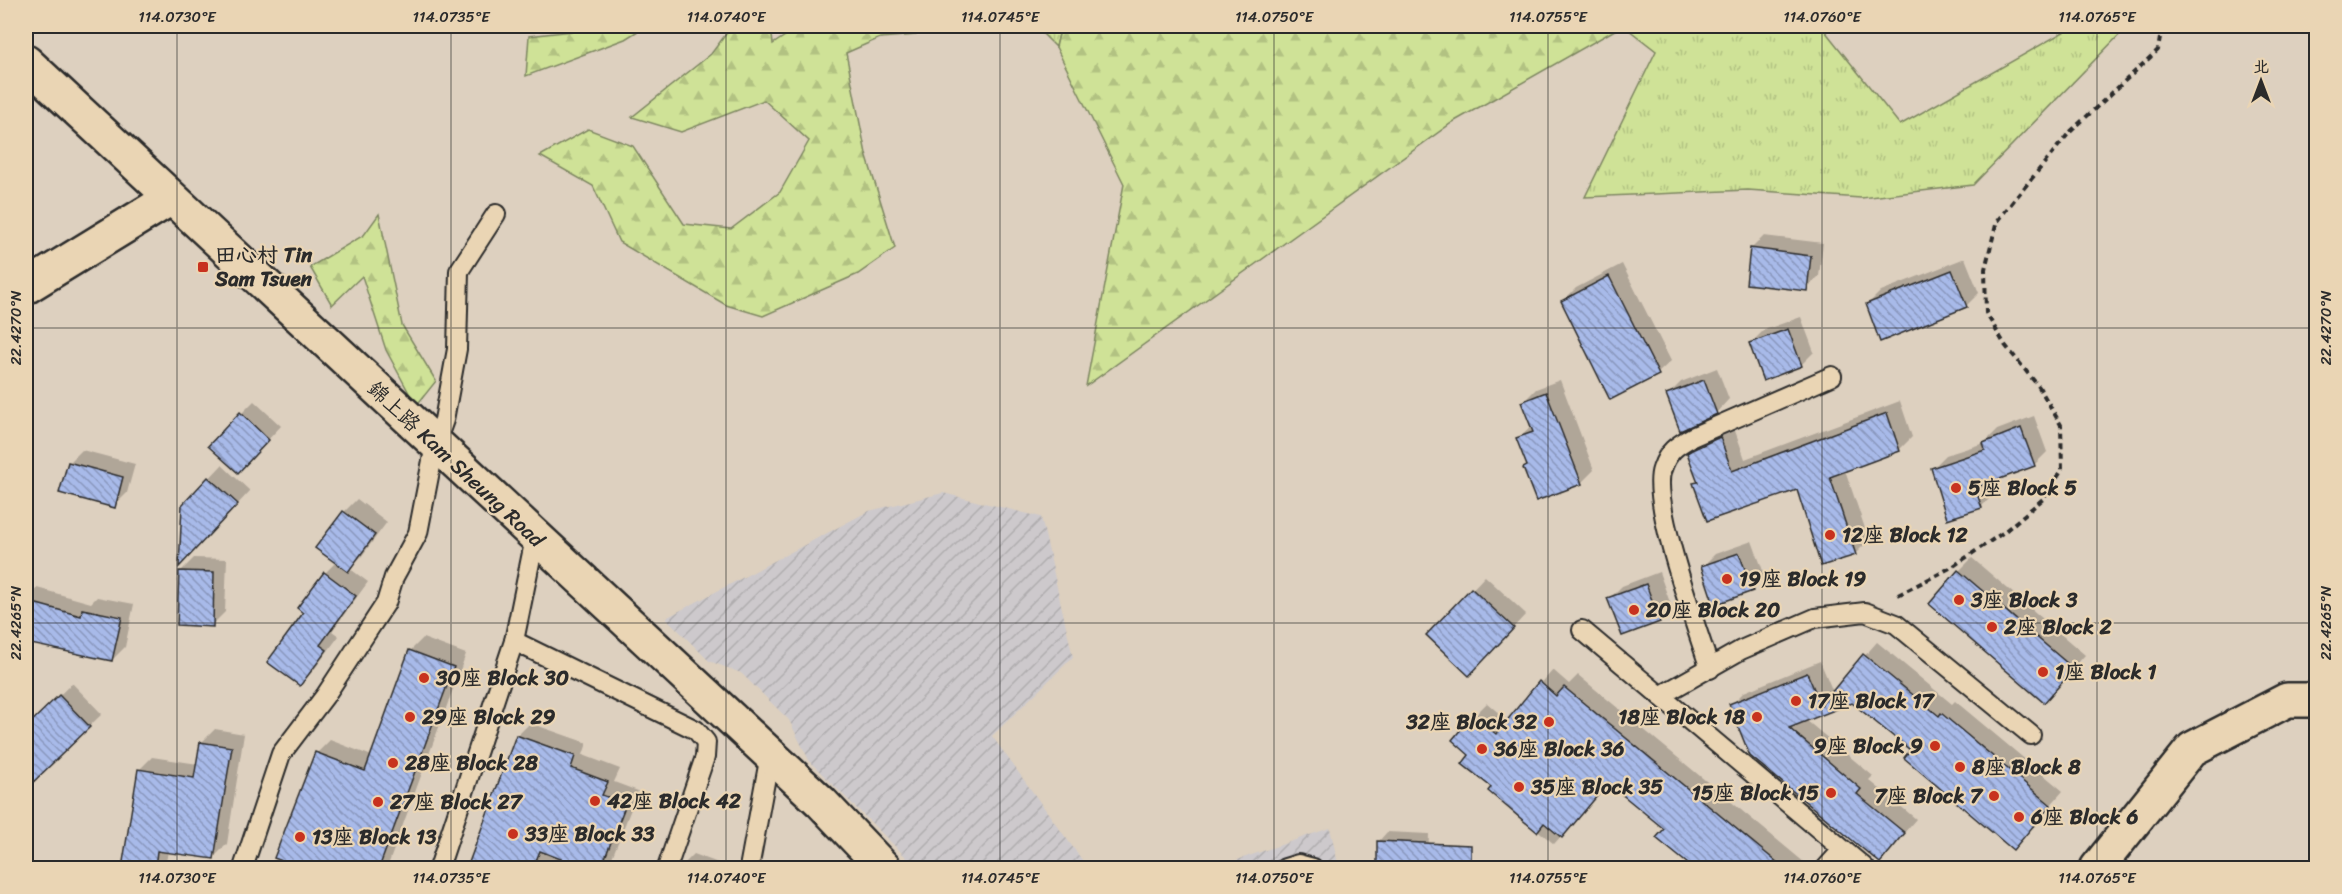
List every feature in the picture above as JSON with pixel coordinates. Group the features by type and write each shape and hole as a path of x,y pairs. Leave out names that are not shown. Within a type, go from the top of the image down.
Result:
{"main road":[{"name":"錦上路 Kam Sheung Road","path":"26,62 535,538 822,802 884,868"},
{"path":"26,288 171,198"},
{"path":"2097,868 2192,749 2287,700 2316,700"}],"lane":[{"path":"243,868 281,754 325,696 386,603 394,577 418,533 435,445 444,420 457,349 459,272 496,214"},
{"path":"1710,669 1660,502 1660,471 1672,448 1692,437 1832,376"},
{"path":"439,868 514,641 535,538"},
{"path":"1660,696 1741,650 1815,618 1865,612 1896,624 2031,735"},
{"path":"1582,630 1864,868"},
{"path":"514,641 696,730 706,742 705,757 667,868"},
{"path":"749,868 770,755"},
{"path":"1826,868 1842,850"},
{"path":"1285,868 1298,864 1313,868"}],"path":[{"path":"1865,612 1952,567 2004,532 2043,499 2062,470 2061,425 2039,387 2005,345 1986,313 1985,268 1997,221 2069,133 2158,50 2162,26"}],"shaded area":[{"path":"943,493 1041,517 1073,657 992,736 1088,868 917,868 810,762 789,720 741,673 709,661 666,618 869,511"},
{"path":"1330,828 1339,868 1214,868"}],"green space":[{"path":"576,26 646,26 625,39 526,76 529,36 581,30"},
{"path":"732,26 771,26 773,44 800,26 916,26 916,35 880,38 846,53 866,154 895,248 858,274 763,316 726,305 619,242 593,186 540,156 588,129 633,146 684,224 731,229 780,192 809,141 764,100 681,132 632,117 711,54"},
{"path":"1035,26 1061,26 1056,47"},
{"path":"1061,26 1622,26 1453,122 1086,386 1124,184 1056,47"},
{"path":"1624,26 1821,26 1900,125 2074,26 2114,26 2122,32 1973,185 1861,198 1748,190 1585,197 1656,51"},
{"path":"379,214 402,325 436,381 416,406 386,350 362,276 332,305 310,267 364,235"}],"building":[{"path":"1750,248 1811,256 1807,291 1746,284"},
{"path":"1952,270 1967,307 1880,342 1866,304"},
{"path":"1609,276 1659,375 1610,400 1561,301"},
{"path":"1788,329 1802,366 1763,381 1749,343"},
{"path":"1704,380 1717,414 1680,431 1666,394"},
{"path":"1546,392 1582,484 1536,501 1523,468 1527,466 1516,438 1533,432 1521,402"},
{"path":"240,412 269,440 238,473 208,446"},
{"path":"1887,413 1900,451 1830,477 1856,555 1821,566 1797,490 1707,521 1693,483 1698,482 1687,453 1692,450 1720,437 1732,471"},
{"path":"2021,428 2035,466 1975,488 1982,508 1947,519 1931,468 1985,450 1983,443"},
{"path":"68,462 123,477 115,508 59,493"},
{"path":"208,477 238,504 179,567 182,505"},
{"path":"343,511 375,535 348,572 315,548"},
{"name":"19座 Block 19","path":"1739,553 1753,591 1714,605 1701,566"},
{"path":"1958,570 2074,669 2044,703 1929,604"},
{"path":"179,571 214,572 213,627 177,625"},
{"path":"324,572 356,596 320,645 327,650 300,686 267,662 303,613 297,608"},
{"name":"20座 Block 20","path":"1646,584 1660,622 1622,636 1607,598"},
{"path":"1471,588 1514,628 1469,676 1426,635"},
{"path":"26,601 81,616 82,609 122,617 112,661 26,643"},
{"path":"409,650 454,667 379,868 301,868 274,858 315,752 365,771"},
{"path":"1863,654 1939,716 1941,713 2051,805 2013,850 1904,758 1910,750 1852,703 1789,728 1861,789 1857,794 1905,833 1880,863 1750,756 1729,704 1807,673 1821,705"},
{"path":"1539,681 1556,696 1564,687 1784,868 1693,868 1656,838 1664,829 1608,783 1562,838 1544,823 1537,832 1488,791 1491,787 1462,764 1469,755 1452,740 1473,715 1496,734"},
{"path":"59,695 90,727 26,789 26,727"},
{"path":"516,735 575,756 571,768 608,782 602,795 626,804 601,868 584,868 540,851 533,868 467,868"},
{"path":"200,742 232,747 214,859 157,851 155,868 122,868 138,769 194,778"},
{"path":"1377,841 1471,845 1471,868 1377,868"}],"place":[{"name":"田心村 Tin Sam Tsuen","path":"203,267"},
{"name":"5座 Block 5","path":"1956,488"},
{"name":"12座 Block 12","path":"1830,535"},
{"name":"19座 Block 19","path":"1727,579"},
{"name":"3座 Block 3","path":"1959,600"},
{"name":"20座 Block 20","path":"1634,610"},
{"name":"2座 Block 2","path":"1992,627"},
{"name":"1座 Block 1","path":"2043,672"},
{"name":"30座 Block 30","path":"424,678"},
{"name":"17座 Block 17","path":"1796,701"},
{"name":"29座 Block 29","path":"410,717"},
{"name":"18座 Block 18","path":"1757,717"},
{"name":"32座 Block 32","path":"1549,722"},
{"name":"9座 Block 9","path":"1935,746"},
{"name":"36座 Block 36","path":"1482,749"},
{"name":"28座 Block 28","path":"393,763"},
{"name":"8座 Block 8","path":"1960,767"},
{"name":"35座 Block 35","path":"1519,787"},
{"name":"15座 Block 15","path":"1831,793"},
{"name":"7座 Block 7","path":"1994,796"},
{"name":"42座 Block 42","path":"595,801"},
{"name":"27座 Block 27","path":"378,802"},
{"name":"6座 Block 6","path":"2019,817"},
{"name":"33座 Block 33","path":"513,834"},
{"name":"13座 Block 13","path":"300,837"}]}
